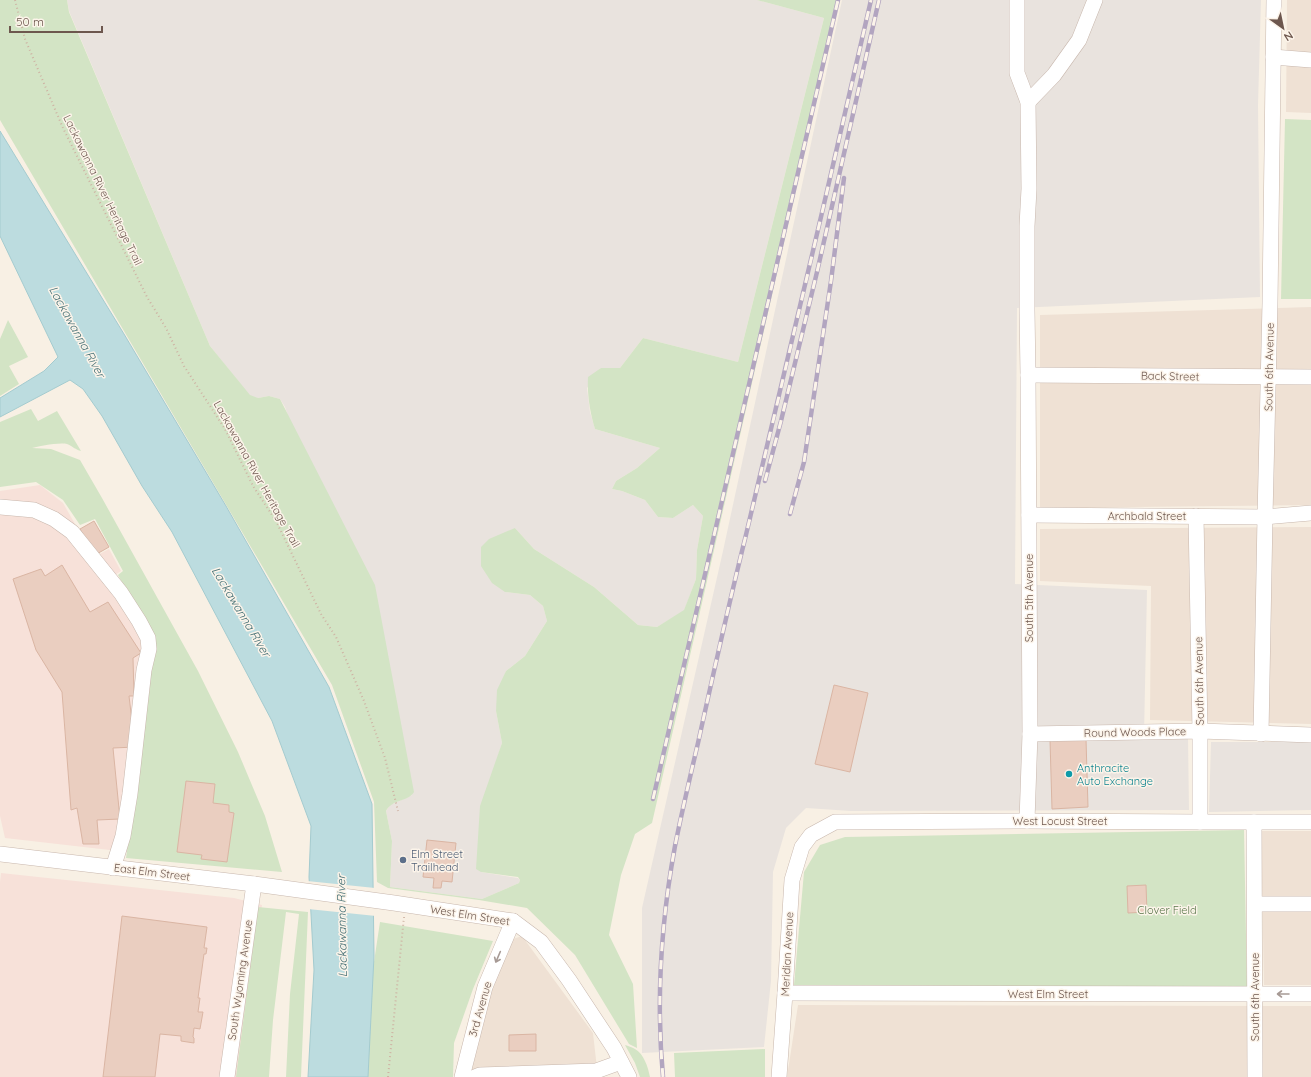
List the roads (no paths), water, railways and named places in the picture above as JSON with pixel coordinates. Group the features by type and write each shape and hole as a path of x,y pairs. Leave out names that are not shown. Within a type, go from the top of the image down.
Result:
{"street":[{"path":"1018,0 1017,73 1028,102 1054,75 1079,40 1095,0"},
{"name":"South 6th Avenue","path":"1261,734 1274,0"},
{"path":"1273,57 1311,60"},
{"name":"South 5th Avenue","path":"1027,821 1030,734 1028,375 1026,310 1029,189 1028,102"},
{"name":"Back Street","path":"1028,375 1311,377"},
{"path":"0,507 34,510 54,518 72,532 121,593 148,638 149,649 144,670 130,794 122,836 113,868"},
{"name":"Archbald Street","path":"1029,515 1265,517 1311,513"},
{"name":"South 6th Avenue","path":"1196,516 1200,822"},
{"name":"Round Woods Place","path":"1030,734 1200,731 1311,736"},
{"name":"West Locust Street","path":"811,835 835,822 1311,822"},
{"name":"South 6th Avenue","path":"1254,822 1255,1077"},
{"name":"Meridian Avenue","path":"778,1077 792,880 802,848 811,835"},
{"name":"East Elm Street","path":"0,854 303,891"},
{"name":"South Wyoming Avenue","path":"227,1077 254,884"},
{"name":"West Elm Street","path":"303,891 513,921 541,942 569,980 614,1048 628,1077"},
{"path":"1255,904 1311,904"},
{"name":"3rd Avenue","path":"462,1077 485,987 513,921"},
{"name":"West Elm Street","path":"785,993 1311,994"},
{"path":"475,1077 480,1075 596,1071 621,1062"},
{"path":"615,1077 621,1062"}],"water":[{"name":"Lackawanna River","path":"0,131 124,334 226,506 329,687 372,804 374,956 368,1077 308,1077 314,970 309,877 311,826 272,721 172,532 142,486 102,416 83,389 70,380 0,417 0,398 44,371 58,357 0,236"}],"railway":[{"path":"653,799 838,0"},
{"path":"663,1077 660,1019 661,961 666,903 675,846 727,616 871,0"},
{"path":"765,481 817,272 879,0"},
{"path":"790,514 804,462 831,281 844,178"}],"place":[{"name":"Anthracite Auto Exchange","path":"1069,774"},
{"name":"Elm Street Trailhead","path":"403,860"}],"park label":[{"name":"Clover Field","path":"1167,910"}]}
